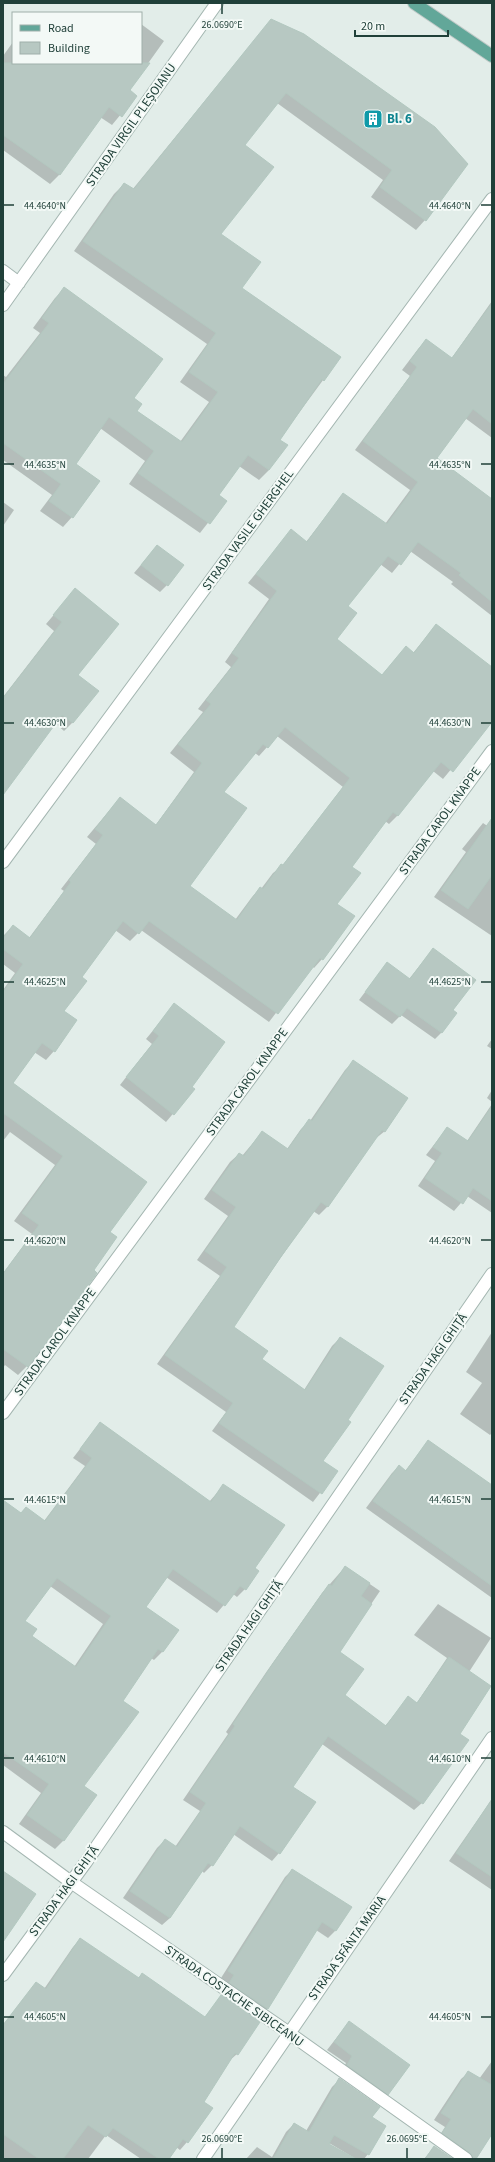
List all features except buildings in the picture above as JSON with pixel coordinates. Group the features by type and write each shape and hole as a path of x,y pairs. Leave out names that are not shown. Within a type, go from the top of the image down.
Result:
{"main road":[{"path":"414,3 492,56"}],"street":[{"name":"STRADA VIRGIL PLEȘOIANU","path":"3,305 217,3"},
{"name":"STRADA VASILE GHERGHEL","path":"3,862 492,199"},
{"path":"3,271 19,283"},
{"name":"STRADA CAROL KNAPPE","path":"3,1413 492,751"},
{"name":"STRADA HAGI GHIȚĂ","path":"3,1974 71,1882 492,1274"},
{"name":"STRADA SFÂNTA MARIA","path":"203,2159 492,1738"},
{"name":"STRADA COSTACHE SIBICEANU","path":"3,1832 71,1882 289,2033 466,2159"}],"place":[{"name":"Bl. 6","path":"373,119"}]}
